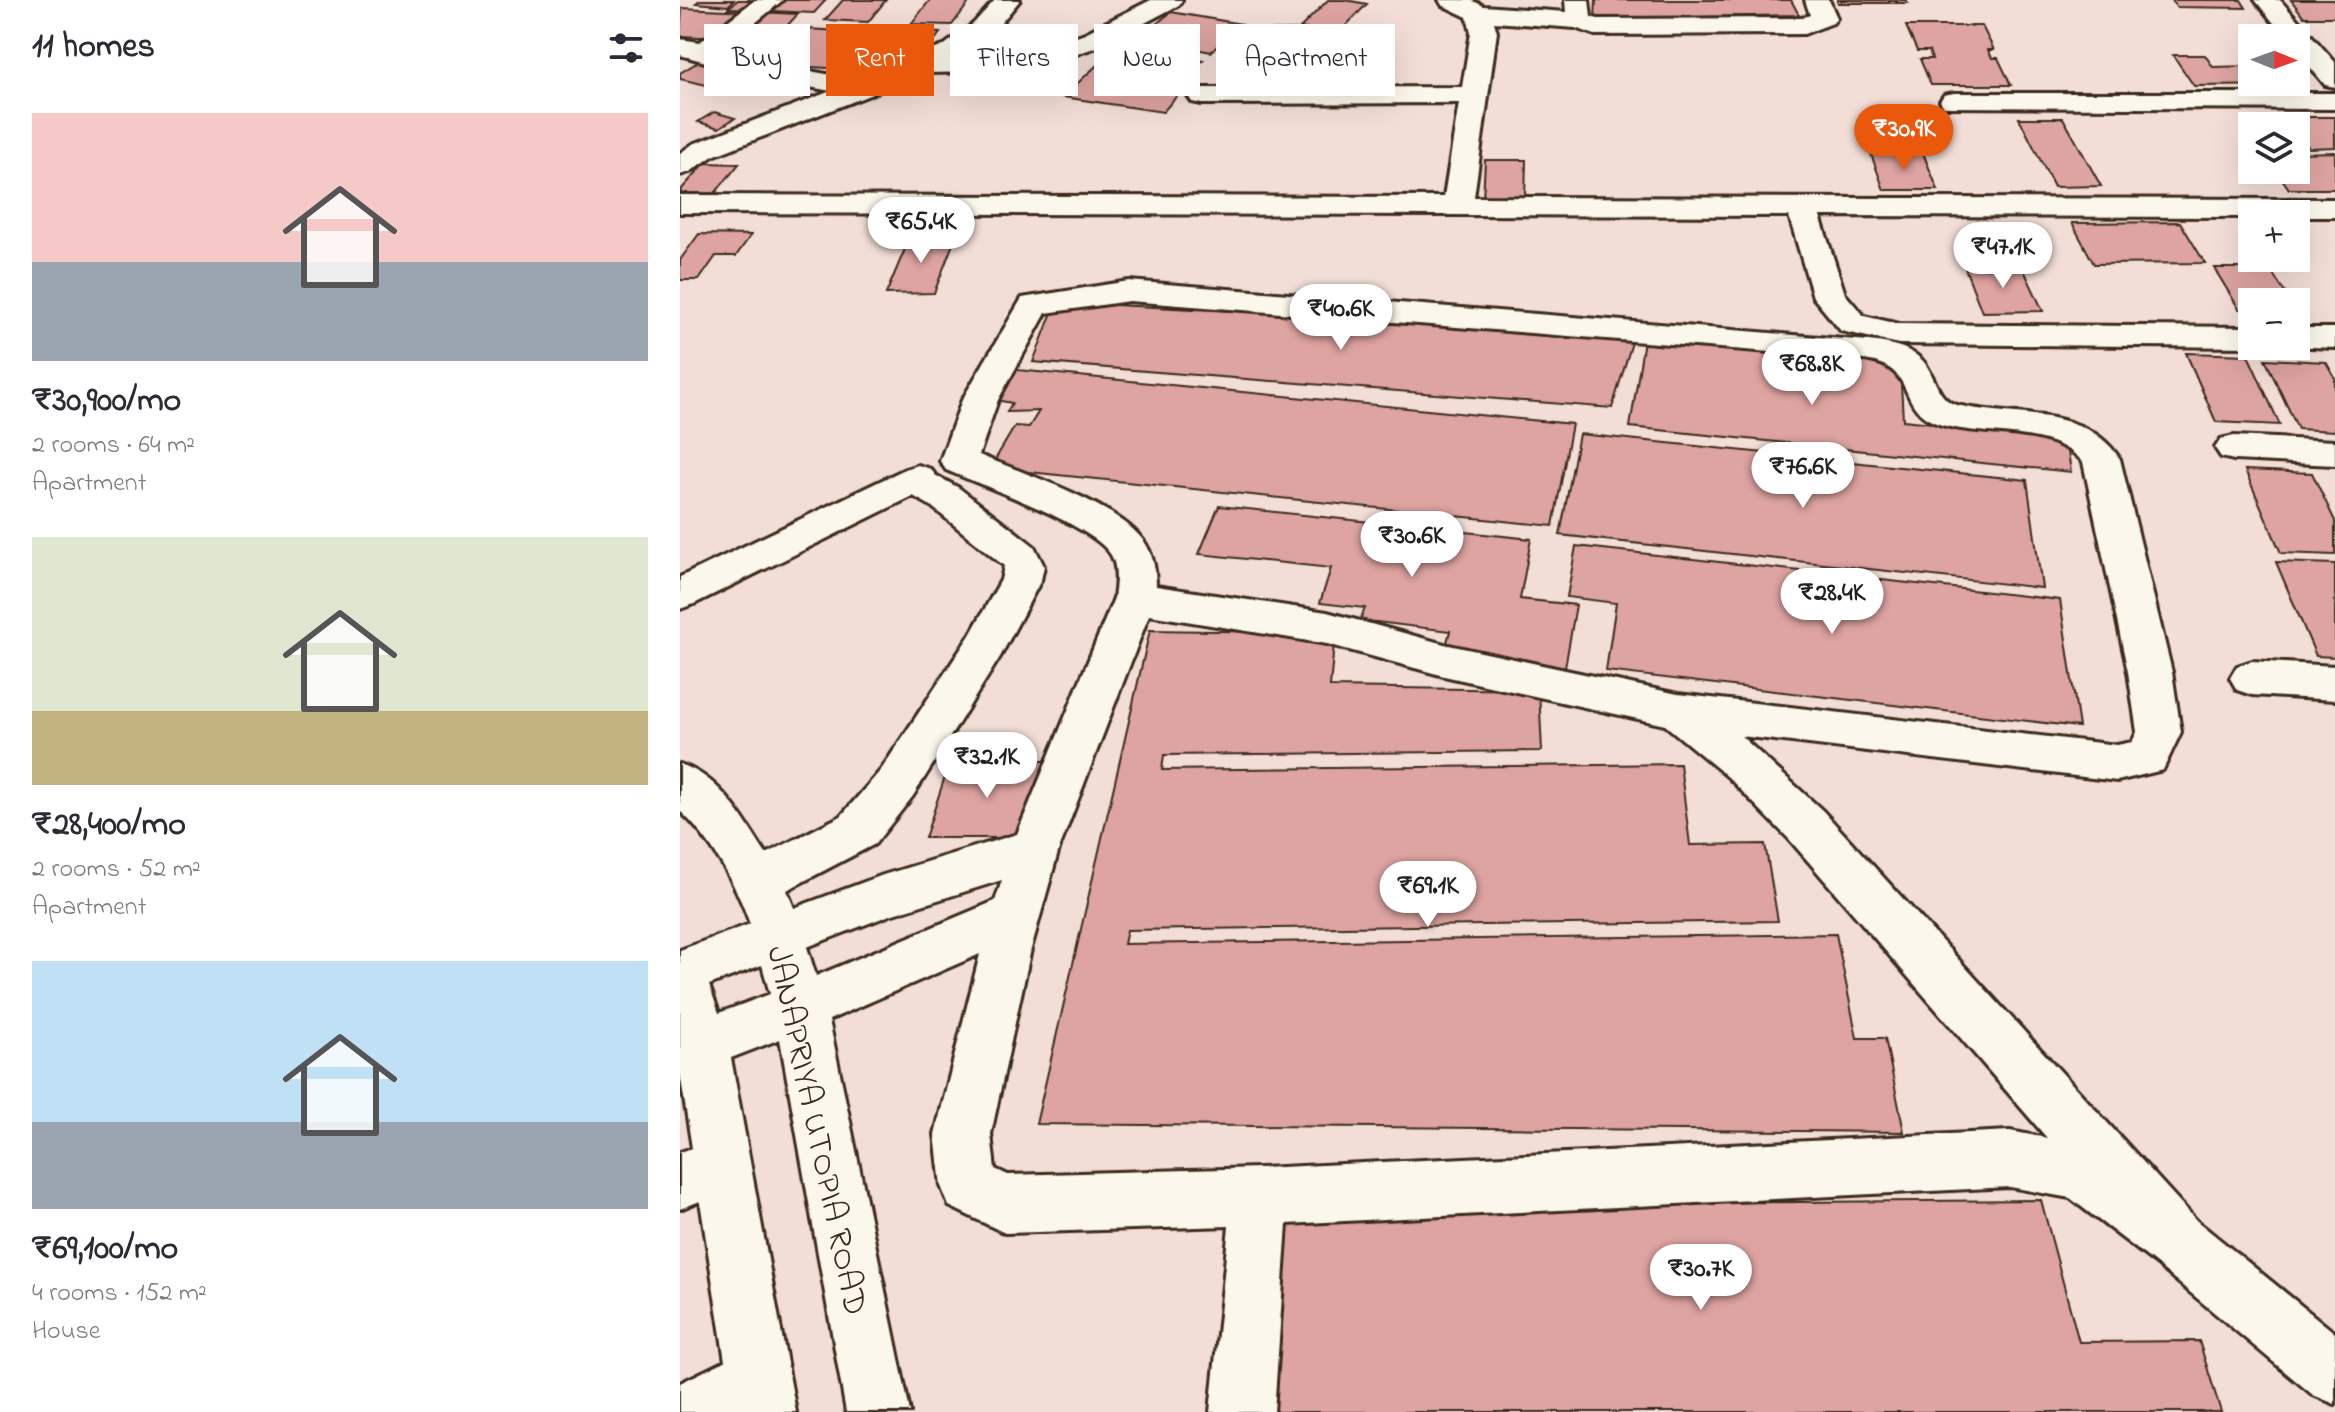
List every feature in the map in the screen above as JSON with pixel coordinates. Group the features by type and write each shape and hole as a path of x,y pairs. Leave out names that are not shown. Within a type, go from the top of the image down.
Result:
{"street":[{"path":"692,49 771,0"},
{"path":"934,61 971,42 1008,0"},
{"path":"934,65 981,64 1044,56 1094,39 1170,0"},
{"path":"1451,0 1479,13 1534,15 1545,19 1578,10 1595,27 1804,26 1824,18 1817,0"},
{"path":"2267,0 2335,79"},
{"path":"1458,204 1484,32 1479,13"},
{"path":"692,49 771,72 826,82"},
{"path":"1202,96 1475,95"},
{"path":"680,166 703,150 841,96"},
{"path":"1954,101 2335,101"},
{"path":"680,204 2335,208"},
{"path":"1802,209 1829,297 1853,324 1899,334 2238,337"},
{"path":"1135,598 1327,628 1444,660 1678,711 2117,763 2147,757 2159,732 2152,687 2101,459 2086,442 2061,431 1949,415 1932,409 1923,399 1916,375 1902,360 1834,347 1129,291 1034,305 991,376 964,434 959,461 1106,526 1128,548 1138,580 1135,598 1035,849 1016,915 963,1134 969,1186 1005,1204 1260,1197 2010,1159 2082,1172 2176,1242 2335,1373"},
{"path":"2310,338 2335,338"},
{"path":"2234,448 2335,453"},
{"path":"680,594 916,479 945,497 1020,556 1024,566 1021,580 985,646 897,783 858,830 758,882"},
{"path":"2252,678 2335,683"},
{"path":"1678,711 1744,764 1806,825 2176,1242"},
{"name":"JANAPRIYA UTOPIA ROAD","path":"680,783 714,813 758,882 778,934 800,1007 878,1412"},
{"path":"690,1412 761,1395 701,1172 702,1044 680,973 883,896 1035,849"},
{"path":"702,1044 800,1007 1016,915"},
{"path":"1242,1412 1260,1197"}],"building":[{"path":"700,0 734,0 728,6 696,3"},
{"path":"738,0 765,0 755,9 728,8"},
{"path":"782,0 826,0 814,13 771,11"},
{"path":"843,0 886,0 868,22 825,20"},
{"path":"930,0 971,0 953,24 911,24"},
{"path":"1328,0 1367,4 1348,24 1304,24"},
{"path":"1596,0 1791,0 1799,15 1595,19"},
{"path":"1837,0 1906,0 1908,3 1838,3"},
{"path":"2172,0 2241,0 2246,8 2176,7"},
{"path":"2291,0 2335,0 2335,17 2304,17"},
{"path":"682,8 748,11 734,24 704,24 704,37 680,36"},
{"path":"758,12 798,14 789,24 745,24"},
{"path":"1171,12 1241,24 1216,24 1216,47 1211,52 1200,50 1200,24 1156,24"},
{"path":"1906,26 1982,26 1994,50 1988,50 1992,58 1998,58 2011,85 1931,85 1920,59 1932,59 1929,51 1917,51"},
{"path":"810,29 826,30 826,68 810,67"},
{"path":"2173,55 2205,55 2213,67 2238,66 2238,86 2194,86"},
{"path":"704,59 704,84 680,79 680,73"},
{"path":"1094,68 1094,96 1177,96 1163,112 1063,97 1078,96 1078,83"},
{"path":"714,112 735,118 719,128 698,122"},
{"path":"2310,117 2335,117 2335,147 2310,148"},
{"path":"2019,118 2063,118 2101,186 2054,187"},
{"path":"2335,152 2335,189 2289,189 2286,184 2310,184 2310,153"},
{"path":"1923,153 1938,190 1884,190 1871,154"},
{"path":"1485,160 1526,160 1525,199 1483,199"},
{"path":"705,163 739,164 707,203 680,202 680,191"},
{"path":"2180,222 2205,263 2094,264 2072,223"},
{"path":"699,234 751,235 736,256 716,256 699,280 680,280 680,260"},
{"path":"956,236 934,293 886,294 910,237"},
{"path":"1965,268 2023,268 2043,311 1982,312"},
{"path":"2214,268 2272,272 2282,288 2238,288 2238,307"},
{"path":"1056,302 1386,319 1633,339 1612,408 1033,362"},
{"path":"1644,340 1900,364 1903,420 2053,435 2054,444 2067,444 2071,472 1630,427"},
{"path":"2186,353 2238,355 2238,360 2250,360 2280,425 2216,422"},
{"path":"2265,360 2326,362 2335,378 2335,431 2298,429"},
{"path":"1006,369 1572,424 1553,526 990,468 1015,426 1029,427 1039,411 1007,412 1012,403 985,398"},
{"path":"1579,434 2027,480 2042,588 1560,535"},
{"path":"2245,470 2312,473 2335,521 2335,555 2281,553"},
{"path":"1219,506 1531,539 1520,599 1576,605 1565,668 1444,654 1450,631 1360,620 1365,608 1320,603 1331,568 1199,554"},
{"path":"1576,546 2060,600 2079,727 1606,671 1616,603 1567,597"},
{"path":"2276,562 2335,564 2335,657 2316,656"},
{"path":"1150,630 1335,633 1330,687 1539,690 1542,751 1164,755 1162,770 1680,764 1690,845 1765,844 1778,921 1127,930 1124,944 1836,934 1857,1038 1885,1038 1904,1132 1036,1124"},
{"path":"950,761 1047,761 1026,838 925,838"},
{"path":"2041,1200 2079,1342 2199,1341 2221,1412 1274,1412 1290,1206"}]}
